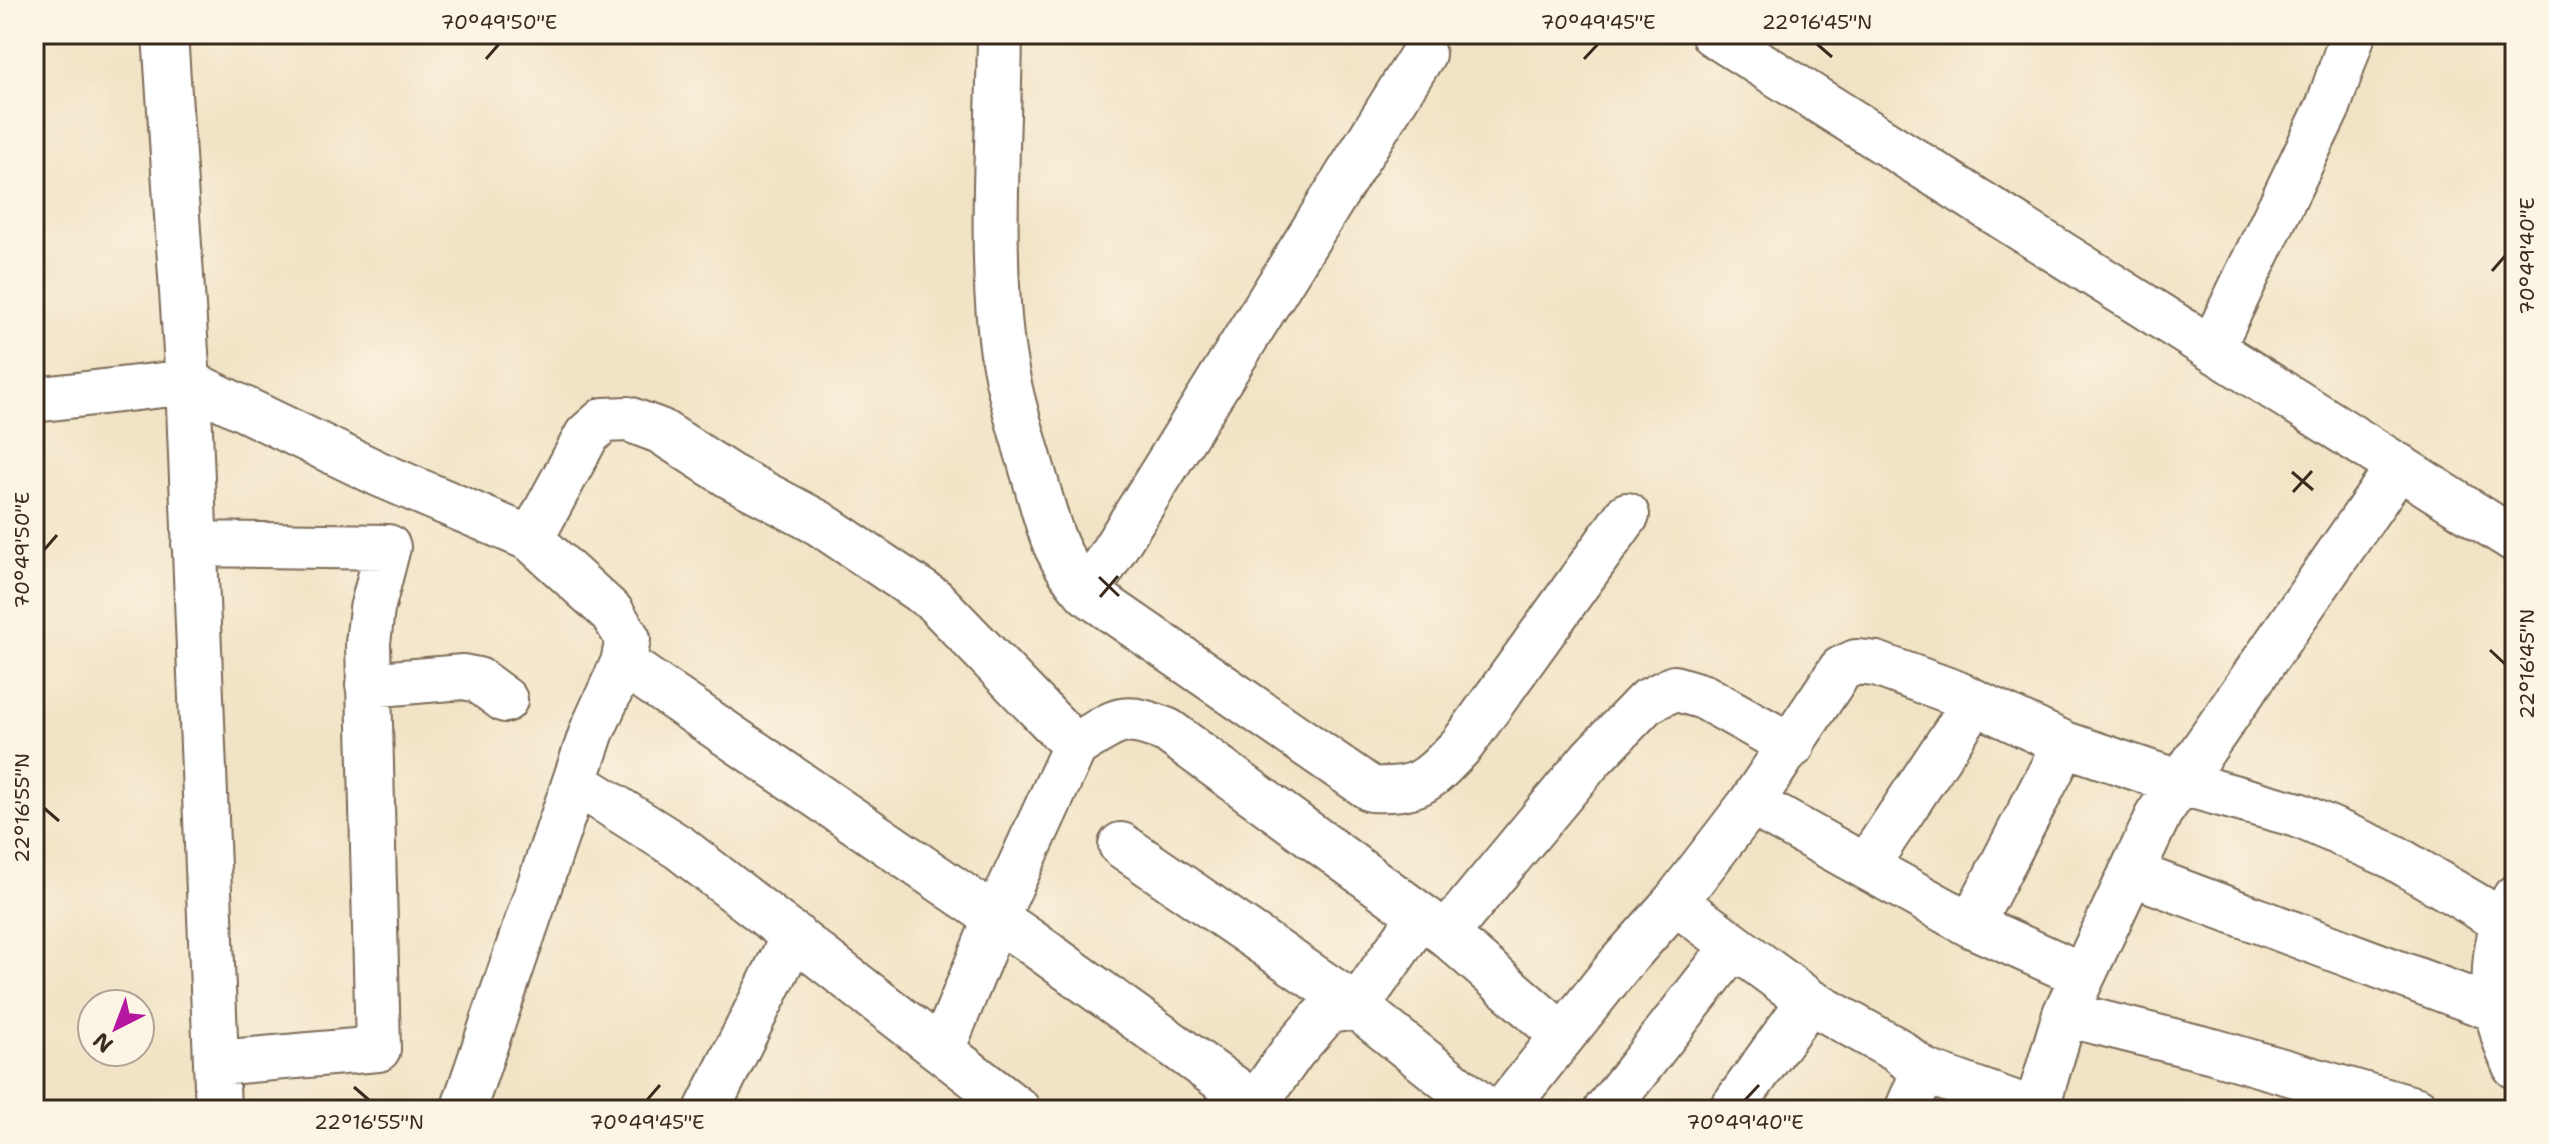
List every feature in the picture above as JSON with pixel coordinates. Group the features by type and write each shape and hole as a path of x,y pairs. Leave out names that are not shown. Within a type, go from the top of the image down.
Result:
{"street":[{"path":"165,34 188,382 218,1110"},
{"path":"1000,34 997,280 1001,341 1014,405 1052,538 1064,568 1087,593 1371,789 1405,790 1432,775 1462,745 1627,515"},
{"path":"1715,34 2515,540"},
{"path":"2212,348 2328,107 2353,34"},
{"path":"1087,593 1423,54"},
{"path":"34,400 188,382 379,474 531,539 612,613 628,639 623,663 592,731 463,1110"},
{"path":"531,539 587,435 604,420 628,419 639,423 660,431 730,476 819,523 934,600 1075,746"},
{"path":"1675,902 1809,1001 1897,1050 1916,1091 2035,1110 2074,994 2178,782 2399,466"},
{"path":"194,544 388,547 372,609 368,685 378,1049 216,1063"},
{"path":"1504,1110 1675,902 1751,803 1841,669 1856,662 1876,664 1975,702 2065,744 2178,782 2298,815 2509,909 2495,945 2497,1010 2515,1066"},
{"path":"623,663 996,918 1256,1108 1328,1011 1357,1007 1646,702 1674,688 1768,730 1792,746"},
{"path":"368,685 463,677 478,680 505,700"},
{"path":"1866,866 1975,702"},
{"path":"942,1050 996,918 1075,746 1119,719 1141,720 1168,731 1432,926 1563,1036"},
{"path":"1971,925 2065,744"},
{"path":"575,782 680,848 942,1050 1002,1105"},
{"path":"1751,803 1971,925 2074,994 2213,1051 2417,1110"},
{"path":"1121,845 1357,1007 1486,1110"},
{"path":"2131,873 2497,1010"},
{"path":"707,1110 794,935"},
{"path":"1606,1110 1734,946"},
{"path":"1731,1110 1809,1001"}]}
